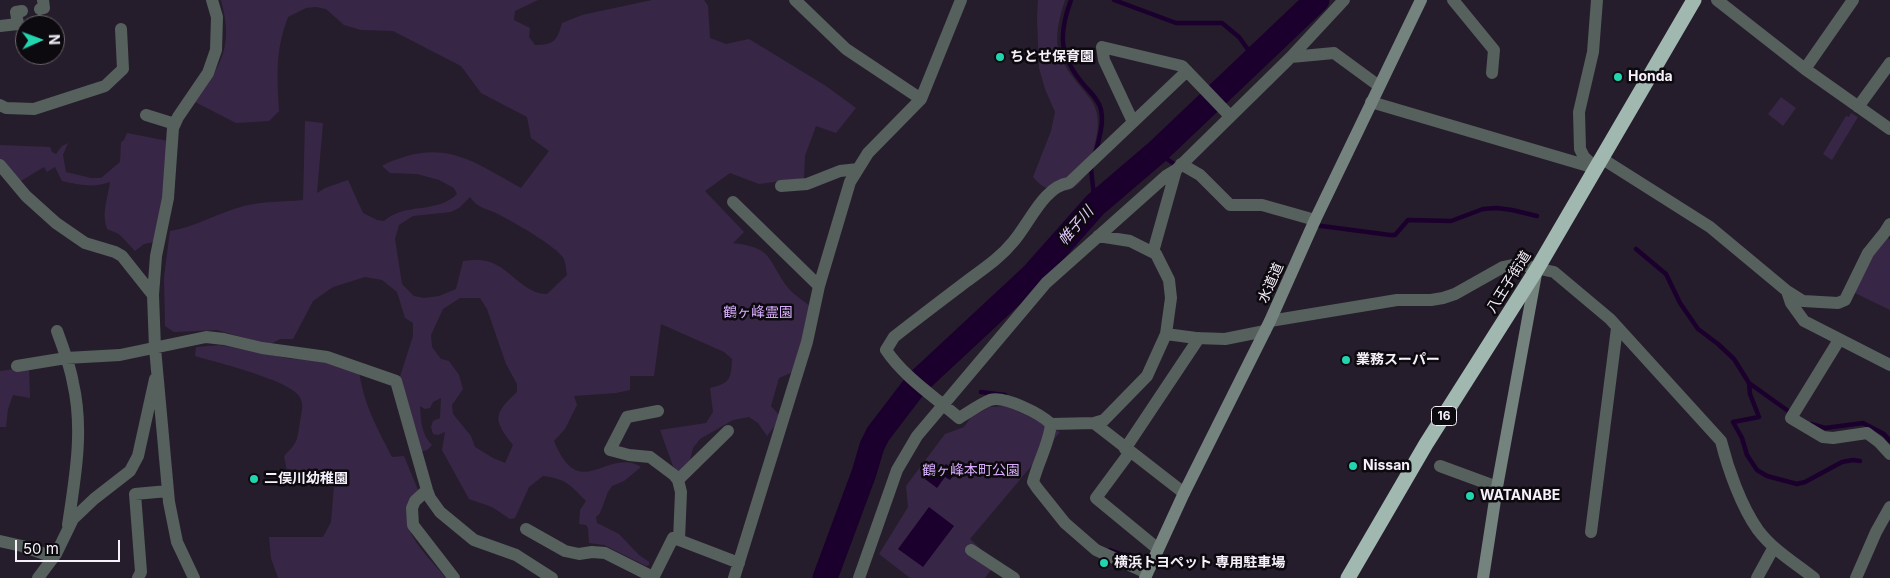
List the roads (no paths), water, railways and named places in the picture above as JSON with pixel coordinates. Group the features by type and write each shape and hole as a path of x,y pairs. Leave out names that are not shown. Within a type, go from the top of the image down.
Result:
{"highway":[{"name":"八王子街道","path":"1348,578 1426,444 1536,269 1694,0"}],"street":[{"path":"194,578 177,542 168,491 155,348 153,295 156,256 168,198 175,124 208,73 216,50 217,17 212,0"},
{"path":"795,0 846,49 921,99"},
{"path":"734,578 807,342 819,286 850,182 868,154 884,135 921,99 961,0"},
{"path":"859,578 896,470 917,436 943,404 1046,283 1178,167 1291,57 1344,0"},
{"name":"水道道","path":"1146,575 1184,493 1268,326 1315,220 1421,0"},
{"path":"1453,0 1494,50 1492,73"},
{"path":"1597,0 1593,52 1579,112 1580,149 1584,157 1598,163 1710,227 1787,291 1803,301 1838,303 1846,300 1868,253 1890,224"},
{"path":"1717,0 1805,69 1890,129"},
{"path":"1805,69 1853,0"},
{"path":"0,26 18,24 16,12 22,11"},
{"path":"0,105 6,108 34,109 105,86 123,69 121,29"},
{"path":"1132,122 1104,60 1102,47 1182,66 1230,116"},
{"path":"1291,57 1334,53 1379,86"},
{"path":"1858,107 1890,63"},
{"path":"1098,236 1130,241 1156,254 1169,280 1171,298 1166,334 1147,376 1104,420 1094,423 1056,423 1007,400 992,399 960,418 931,396 892,360 886,350 894,337 995,260 1013,243 1047,194 1061,184 1069,183 1132,122 1191,75"},
{"path":"1371,102 1598,163"},
{"path":"146,115 175,124"},
{"path":"0,165 26,196 56,223 85,244 115,252 122,256 153,295"},
{"path":"1178,167 1200,175 1230,205 1262,205 1315,220"},
{"path":"1153,252 1178,167"},
{"path":"781,186 807,184 840,171 858,169"},
{"path":"733,202 819,286"},
{"path":"1166,334 1225,339 1268,326 1397,300 1443,298 1455,294 1503,267 1517,264 1554,272 1610,319 1721,441 1726,461 1742,500 1758,530 1774,547 1814,578"},
{"path":"1483,578 1496,487 1536,269"},
{"path":"1787,291 1791,303 1804,321 1890,365"},
{"path":"1591,532 1595,487 1617,328"},
{"path":"57,331 74,383 78,420 77,468 67,530"},
{"path":"17,366 66,358 120,355 188,339 206,337 224,339 262,348 327,357 396,381 427,490 440,512 474,540 516,555 552,578"},
{"path":"1158,549 1096,498 1199,338"},
{"path":"1839,340 1791,418 1823,437 1833,438 1867,433 1890,454"},
{"path":"38,578 53,557 73,519 94,499 130,471 138,456 149,413 157,364"},
{"path":"658,411 627,416 610,450 628,455 650,457 674,474 678,480 681,492 679,540"},
{"path":"1056,423 1033,482 1065,523 1096,550 1146,575"},
{"path":"1094,423 1184,493"},
{"path":"678,480 728,431"},
{"path":"1440,466 1496,487"},
{"path":"427,490 415,501 412,508 413,525 454,578"},
{"path":"138,578 141,572 135,494 168,491"},
{"path":"1856,578 1876,532 1890,507"},
{"path":"526,529 565,551 579,554 605,553 653,578 673,538 739,563"},
{"path":"0,541 22,546 53,557"},
{"path":"1757,578 1774,547"},
{"path":"971,550 1014,578"}],"waterway":[{"path":"1071,0 1064,24 1063,45 1065,55 1076,74 1100,106 1102,126 1096,152"},
{"path":"1114,0 1176,23 1222,23 1239,37 1254,58"},
{"name":"帷子川","path":"825,578 864,473 872,446 878,434 917,383 1032,276 1095,205 1157,152 1317,0"},
{"path":"1157,152 1177,166"},
{"path":"1093,164 1091,169 1095,205"},
{"path":"1314,225 1395,235 1408,220 1451,221 1483,209 1497,208 1537,216"},
{"path":"1636,249 1666,274 1680,303 1698,329 1734,359 1749,383 1791,413"},
{"path":"1749,383 1750,394 1759,417 1733,422 1742,438 1747,455 1757,470 1767,476 1797,484 1805,482 1842,462 1860,461"},
{"path":"981,392 1005,395"},
{"path":"1811,424 1825,428 1863,423 1884,434 1890,441"},
{"name":"帷子川","path":"857,511 864,473"},
{"path":"1110,550 1139,561"}],"place":[{"name":"ちとせ保育園","path":"1000,57"},
{"name":"Honda","path":"1618,77"},
{"name":"業務スーパー","path":"1346,360"},
{"name":"Nissan","path":"1353,466"},
{"name":"二俣川幼稚園","path":"254,479"},
{"name":"WATANABE","path":"1470,496"},
{"name":"横浜トヨペット 専用駐車場","path":"1104,563"}],"park label":[{"name":"鶴ヶ峰霊園","path":"758,313"},
{"name":"鶴ヶ峰本町公園","path":"971,471"}]}
